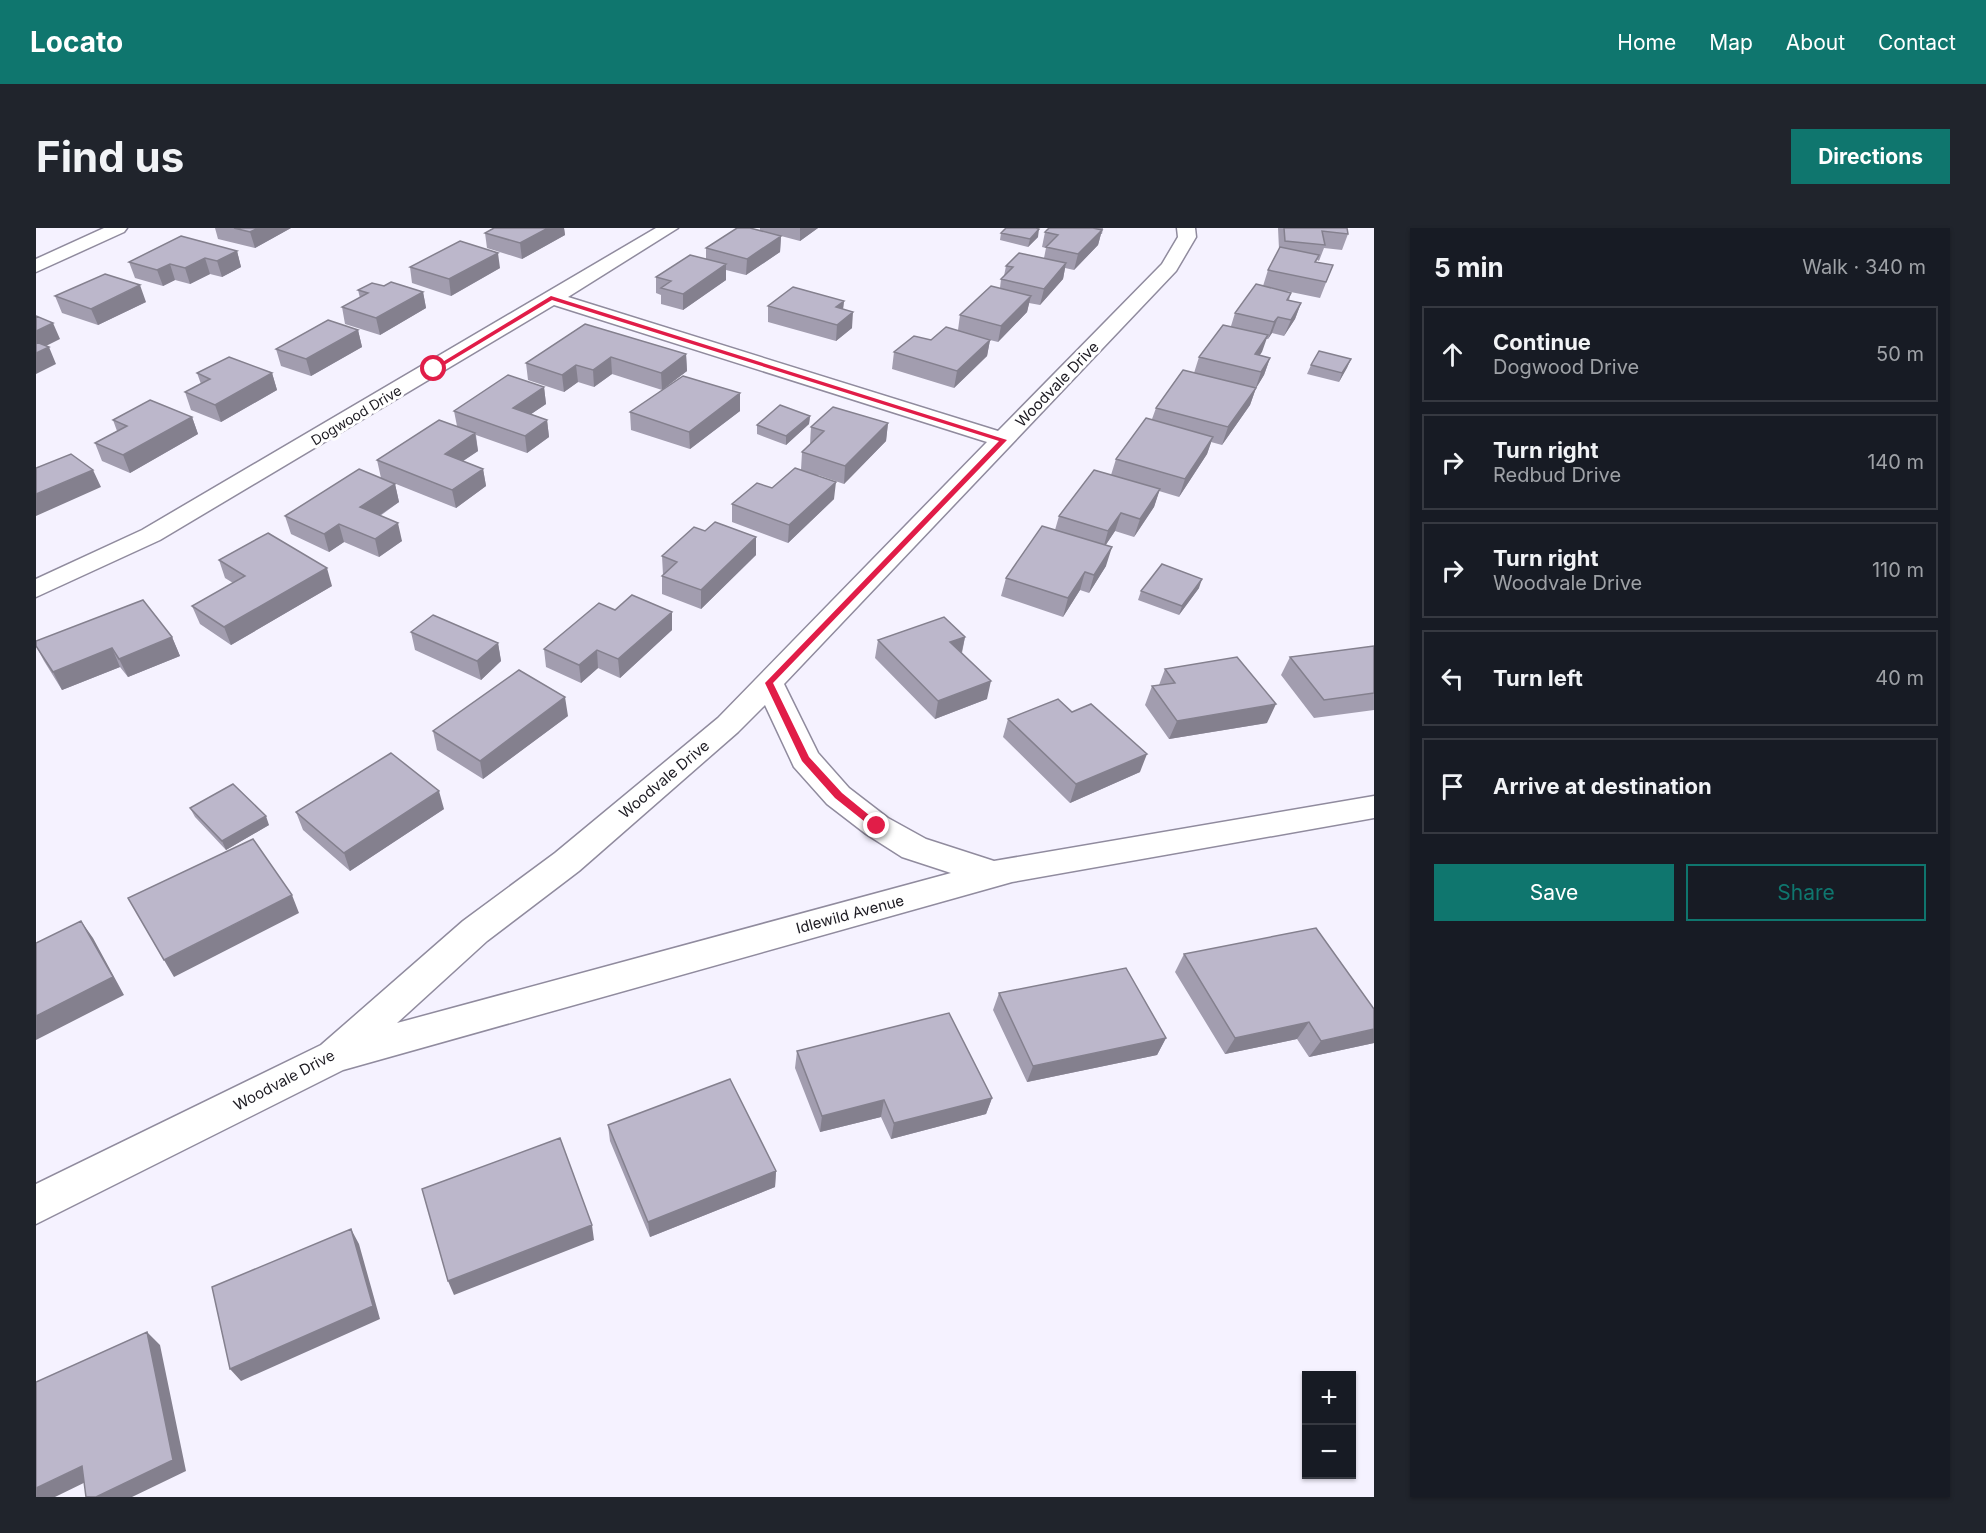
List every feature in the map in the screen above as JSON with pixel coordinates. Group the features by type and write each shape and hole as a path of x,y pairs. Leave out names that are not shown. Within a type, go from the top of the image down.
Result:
{"street":[{"path":"36,266 118,228"},
{"name":"Dogwood Drive","path":"36,589 151,535 327,433 669,228"},
{"name":"Woodvale Drive","path":"36,1205 334,1056 475,931 567,862 719,732 769,683 1169,267 1186,237 1186,228"},
{"path":"551,298 1003,440"},
{"path":"769,683 805,759 838,796 877,826 914,848 994,874"},
{"name":"Idlewild Avenue","path":"334,1056 994,874 1374,807"}],"building":[{"path":"234,228 258,228 250,232"},
{"path":"494,228 548,228 520,243 485,233"},
{"path":"737,228 750,228 781,236 747,259 706,248"},
{"path":"1006,228 1039,229 1030,239 1001,233"},
{"path":"1049,228 1102,230 1078,254 1046,247 1058,235 1045,232"},
{"path":"1284,228 1347,228 1348,234 1322,231 1325,245 1285,241"},
{"path":"181,236 237,251 217,261 205,258 185,268 170,264 157,270 129,262"},
{"path":"460,241 498,253 449,279 410,267"},
{"path":"1280,247 1319,255 1315,262 1333,265 1326,282 1268,270"},
{"path":"1019,253 1066,263 1044,289 1001,279 1013,267 1006,266"},
{"path":"690,255 726,264 683,294 661,288 671,281 656,277"},
{"path":"105,274 140,285 91,309 55,296"},
{"path":"391,282 423,292 376,318 342,307 368,293 358,290 372,283 384,286"},
{"path":"1256,284 1291,293 1287,300 1301,303 1291,320 1278,317 1274,322 1235,313"},
{"path":"991,286 1031,296 1001,326 960,315"},
{"path":"793,287 844,301 836,307 853,312 837,325 768,306"},
{"path":"36,316 53,323 36,331"},
{"path":"328,320 358,330 306,359 276,349"},
{"path":"585,324 686,354 661,373 611,357 593,370 576,365 562,375 526,363"},
{"path":"1223,325 1268,335 1255,354 1270,358 1261,372 1199,357"},
{"path":"946,327 990,340 957,371 894,352 914,336 931,340"},
{"path":"36,342 49,347 36,353"},
{"path":"1319,351 1351,359 1342,373 1311,365"},
{"path":"229,357 272,373 215,405 185,392 210,379 197,373"},
{"path":"1183,370 1256,388 1228,427 1156,408"},
{"path":"508,375 544,387 513,408 547,420 525,436 454,411"},
{"path":"683,376 740,393 689,432 630,412"},
{"path":"150,400 192,417 123,455 95,443 127,426 113,420"},
{"path":"780,405 810,416 786,436 757,425"},
{"path":"833,407 888,423 845,466 802,452 824,431 811,427"},
{"path":"1146,418 1213,437 1185,479 1116,459"},
{"path":"439,420 475,433 445,454 483,469 452,490 377,460"},
{"path":"71,454 93,470 36,494 36,468"},
{"path":"795,468 836,482 789,525 732,504 757,483 772,488"},
{"path":"359,469 395,484 360,507 398,523 375,539 339,524 324,534 285,516"},
{"path":"1094,470 1160,489 1140,519 1121,513 1108,531 1059,516"},
{"path":"715,522 756,537 701,590 662,576 677,562 662,556 694,527 705,531"},
{"path":"1042,526 1112,547 1094,575 1085,572 1068,598 1006,578"},
{"path":"268,533 327,568 224,627 192,606 245,576 219,560"},
{"path":"1162,564 1202,579 1182,606 1141,591"},
{"path":"632,595 672,612 618,659 597,650 579,665 544,649 599,603 615,610"},
{"path":"143,600 172,637 119,659 112,648 53,672 36,646 36,641"},
{"path":"433,615 498,643 477,661 411,632"},
{"path":"944,617 965,637 950,642 991,681 938,701 878,640"},
{"path":"1374,646 1374,693 1324,700 1290,657"},
{"path":"1237,657 1276,704 1177,721 1152,686 1175,683 1165,669"},
{"path":"519,670 565,697 480,761 433,731"},
{"path":"1058,699 1072,712 1091,704 1147,754 1076,784 1008,719"},
{"path":"391,753 439,791 344,853 296,812"},
{"path":"233,784 266,816 222,841 190,808"},
{"path":"253,839 292,895 164,960 128,898"},
{"path":"81,921 113,977 36,1016 36,943"},
{"path":"1316,928 1374,1009 1374,1029 1321,1041 1309,1022 1235,1038 1184,954"},
{"path":"1126,968 1166,1038 1033,1066 999,993"},
{"path":"949,1013 992,1098 894,1123 884,1100 822,1116 797,1051"},
{"path":"730,1079 776,1171 648,1222 608,1125"},
{"path":"560,1138 592,1225 448,1281 422,1189"},
{"path":"351,1229 373,1306 230,1369 212,1287"},
{"path":"147,1332 173,1460 96,1497 86,1497 82,1466 36,1488 36,1382"}],"route":[{"path":"434,369 551,298 1003,440 769,683 805,759 838,796 877,826"}]}
